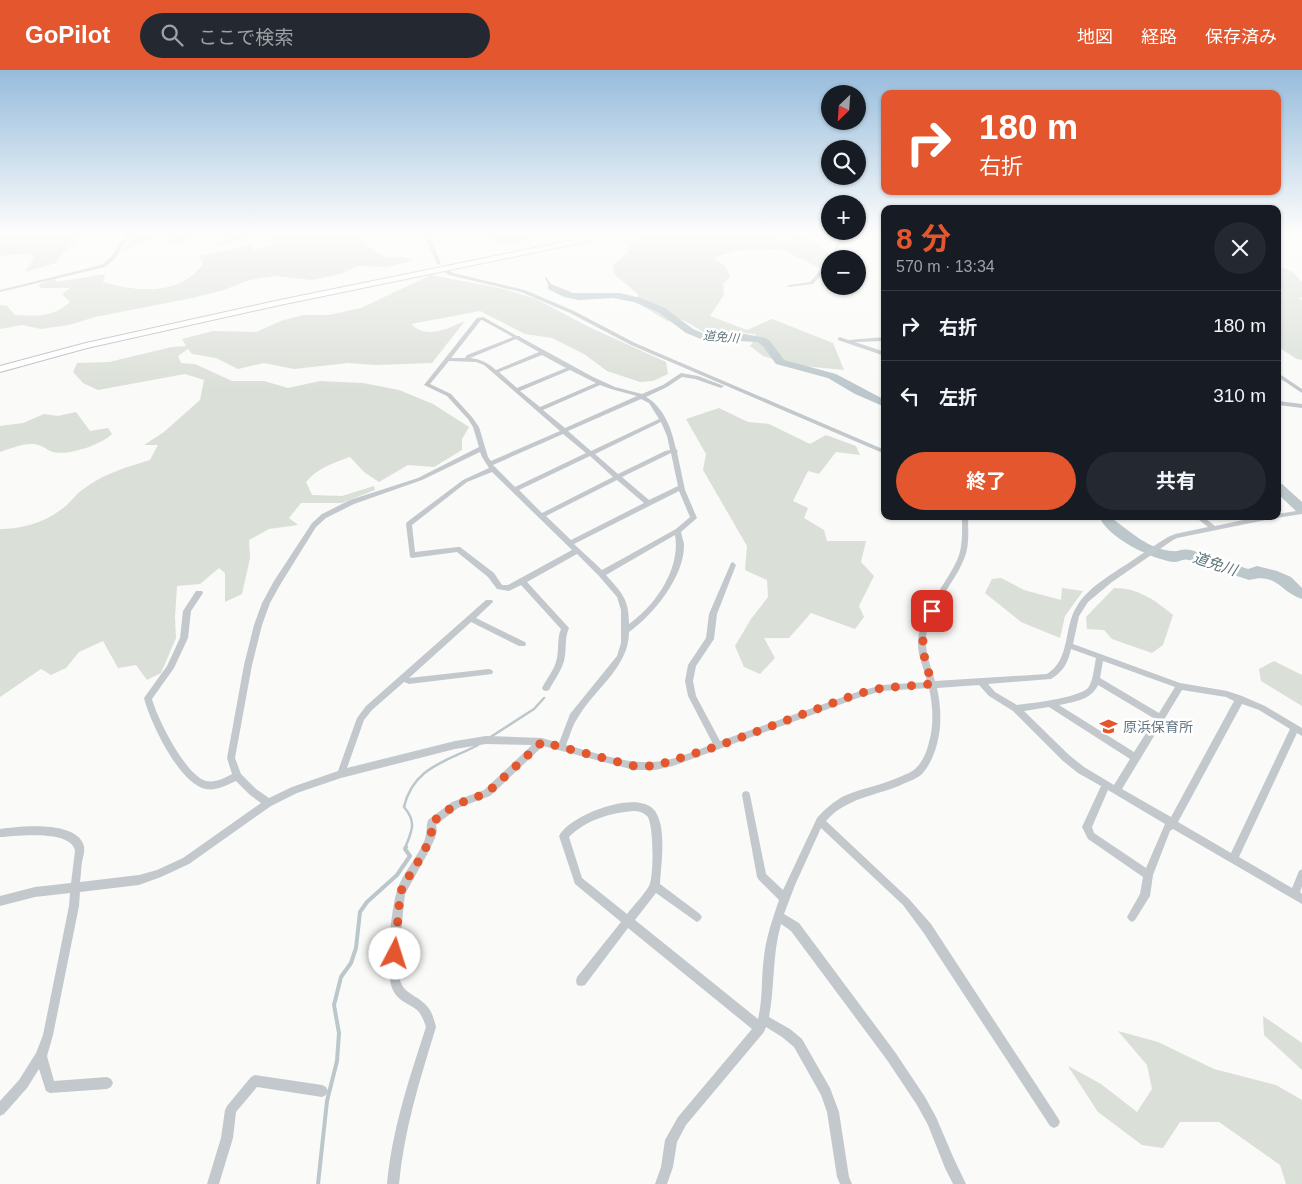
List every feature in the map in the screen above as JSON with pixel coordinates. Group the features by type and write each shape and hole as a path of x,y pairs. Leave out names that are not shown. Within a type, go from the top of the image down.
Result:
{"highway":[{"path":"0,369 67,350 355,286"}],"street":[{"path":"0,291 21,286"},
{"path":"501,286 522,291 572,312 632,344 751,393 881,450"},
{"path":"561,747 573,717 620,657 624,643 625,610 620,596 601,574 491,467 485,457 476,427 470,418 449,395 427,385 479,319 483,318 600,383 613,389 648,399 668,428 675,451 681,487 694,518 678,531 601,574"},
{"path":"467,359 469,356 518,337"},
{"path":"850,342 881,338"},
{"path":"840,339 881,353"},
{"path":"495,372 544,352"},
{"path":"448,358 467,359 486,364 647,502"},
{"path":"517,390 570,368"},
{"path":"577,551 509,588 500,587 491,575 458,549 412,555 409,524 465,482 491,467 564,431 665,386 681,375 688,374 745,394 751,393"},
{"path":"1281,377 1302,391"},
{"path":"540,409 600,383"},
{"path":"1281,402 1302,406"},
{"path":"514,490 663,419"},
{"path":"268,803 252,792 238,776 231,758 248,665 266,603 314,525 324,516 337,508 420,479 482,448"},
{"path":"541,516 668,452 675,451"},
{"path":"569,544 647,502 681,487"},
{"path":"1281,515 1302,512"},
{"path":"661,1184 667,1167 671,1140 682,1121 762,1024 770,945 785,898 820,821 828,810 839,801 899,782 917,773 927,760 934,739 937,710 922,649 922,638 925,626 960,559 965,538 965,520"},
{"path":"1203,520 1213,527"},
{"path":"0,901 35,892 139,880 158,874 186,861 268,803 295,790 341,774 455,744 486,740 542,742 634,766 655,766 718,746 857,694 882,688 1037,679 1057,673 1063,666 1074,617 1082,605 1102,586 1162,542 1175,536 1249,520"},
{"path":"625,631 641,618 656,600 673,573 681,556 681,538 678,531"},
{"path":"718,746 692,696 689,681 692,665 710,639 714,614 733,565"},
{"path":"522,581 565,628 561,635 561,656 556,672 546,688"},
{"path":"199,593 187,611 184,638 170,668 148,698 149,707 173,753 194,781 205,785 219,784 238,776"},
{"path":"341,774 361,718 369,708 489,602"},
{"path":"471,619 522,644"},
{"path":"1068,645 1180,686 1227,694 1239,698 1262,708 1298,730 1233,859"},
{"path":"1016,709 1075,700 1087,695 1092,689 1100,657"},
{"path":"404,679 409,681 489,672"},
{"path":"1095,680 1161,718"},
{"path":"980,682 992,694 1016,709 1066,758 1172,824 1298,897 1302,874"},
{"path":"1116,790 1180,686"},
{"path":"1132,917 1145,896 1148,875 1167,828 1172,824 1238,704 1239,698"},
{"path":"1049,703 1136,758"},
{"path":"393,1184 394,1165 403,1119 431,1027 428,1014 420,1005 403,996 396,987 393,973 400,894 430,839 433,828 431,823 455,805 487,793 542,742"},
{"path":"1106,784 1087,827 1089,832 1091,836 1148,875"},
{"path":"746,795 762,877 785,898"},
{"path":"580,981 627,921 655,886 656,825 651,813 643,807 631,806 596,814 568,831 564,836 578,881 627,921 762,1024 786,1032 798,1043 826,1092 833,1112 843,1177 846,1184"},
{"path":"820,821 906,902 927,928 1054,1122"},
{"path":"0,834 28,830 48,832 70,837 78,842 80,848 75,877 76,888 48,1035 41,1056 23,1084 0,1110"},
{"path":"655,886 697,917"},
{"path":"779,917 794,927 902,1071 923,1103 951,1169 960,1184"},
{"path":"41,1056 50,1087 107,1083"},
{"path":"213,1184 228,1138 230,1110 255,1081 322,1091"}],"shaded area":[{"path":"39,286 121,286 144,289 170,286 234,286 192,298 95,317 69,325 41,329 22,325 0,329 0,305 7,306 15,315 38,316 57,311 70,302 62,294 70,288 40,288"},
{"path":"408,286 488,286 504,289 536,299 589,327 666,362 668,374 653,381 640,382 607,371 584,354 552,338 525,334 480,311 411,324 417,329 431,332 465,321 432,363 376,365 348,363 294,369 264,363 238,369 216,358 192,354 188,349 178,356 181,363 195,364 232,381 264,381 288,388 320,381 363,383 399,390 433,404 469,427 462,439 462,450 434,467 408,465 379,482 364,472 350,457 315,473 306,482 312,495 342,496 374,486 375,490 342,503 301,503 289,518 298,525 269,529 249,540 250,558 242,594 225,602 225,573 219,568 200,584 177,586 176,638 161,673 147,680 136,665 118,668 103,641 79,652 66,668 51,675 41,669 0,697 0,529 15,528 46,519 62,509 82,490 106,475 150,460 158,445 144,445 164,432 200,400 204,380 185,374 98,390 83,383 73,372 77,363 109,362 172,347 186,346 182,339 213,331 256,332 281,321 303,315 329,315 361,308"},
{"path":"628,286 723,286 724,295 710,316 747,330 772,319 833,343 844,370 793,365 763,356 750,346 756,338 755,334 743,333 727,337 709,335 683,320 667,321 638,303 638,294"},
{"path":"1281,286 1302,286 1302,297 1299,299 1302,300 1302,360 1281,349"},
{"path":"719,408 748,422 769,424 810,444 826,435 856,446 860,455 836,452 819,474 808,471 793,501 808,508 804,518 824,530 827,541 866,541 861,562 874,576 859,606 864,617 855,629 811,613 789,638 764,638 775,658 760,674 744,667 735,646 751,619 768,597 767,580 745,570 747,546 703,470 706,454 686,419"},
{"path":"76,412 90,431 108,428 112,434 92,446 75,451 59,453 40,445 27,444 0,452 0,426 23,423 44,414 58,416"},
{"path":"1001,578 1024,590 1061,600 1062,588 1083,591 1065,616 1060,638 1021,622 985,593 992,579"},
{"path":"1114,588 1131,590 1146,596 1160,604 1173,615 1163,645 1152,653 1112,639 1104,630 1087,629 1086,617"},
{"path":"1274,661 1302,675 1302,706 1261,681 1259,669"},
{"path":"1263,1016 1302,1043 1302,1070 1264,1035"},
{"path":"1118,1031 1158,1042 1214,1069 1276,1085 1302,1100 1302,1184 1286,1184 1280,1165 1219,1122 1180,1122 1163,1148 1142,1145 1098,1112 1068,1066 1101,1084 1137,1112 1152,1089 1147,1065"}],"waterway":[{"name":"道免川","path":"551,287 567,295 579,297 613,295 638,300 672,316 690,331 704,337 745,337 764,341 780,362 832,376 881,402"},
{"path":"1281,490 1302,509"},
{"name":"道免川","path":"1107,520 1142,547 1175,557 1182,553 1191,555 1249,575 1257,571 1268,574 1286,581 1302,594"},
{"path":"489,738 534,709 544,698"},
{"path":"405,848 410,837 412,822 404,807 408,794 415,783 432,767 478,745"},
{"path":"318,1184 327,1101 337,1061 339,1033 334,1005 341,977 351,963 356,948 360,912 367,902 397,875 410,856 405,849 406,847"}],"place":[{"name":"原浜保育所","path":"1109,727"}],"route":[{"path":"395,954 400,894 430,839 433,828 431,823 455,805 487,793 538,748 542,742 634,766 655,766 673,762 718,746 857,694 882,688 932,684 922,649 925,626 932,611"}]}
